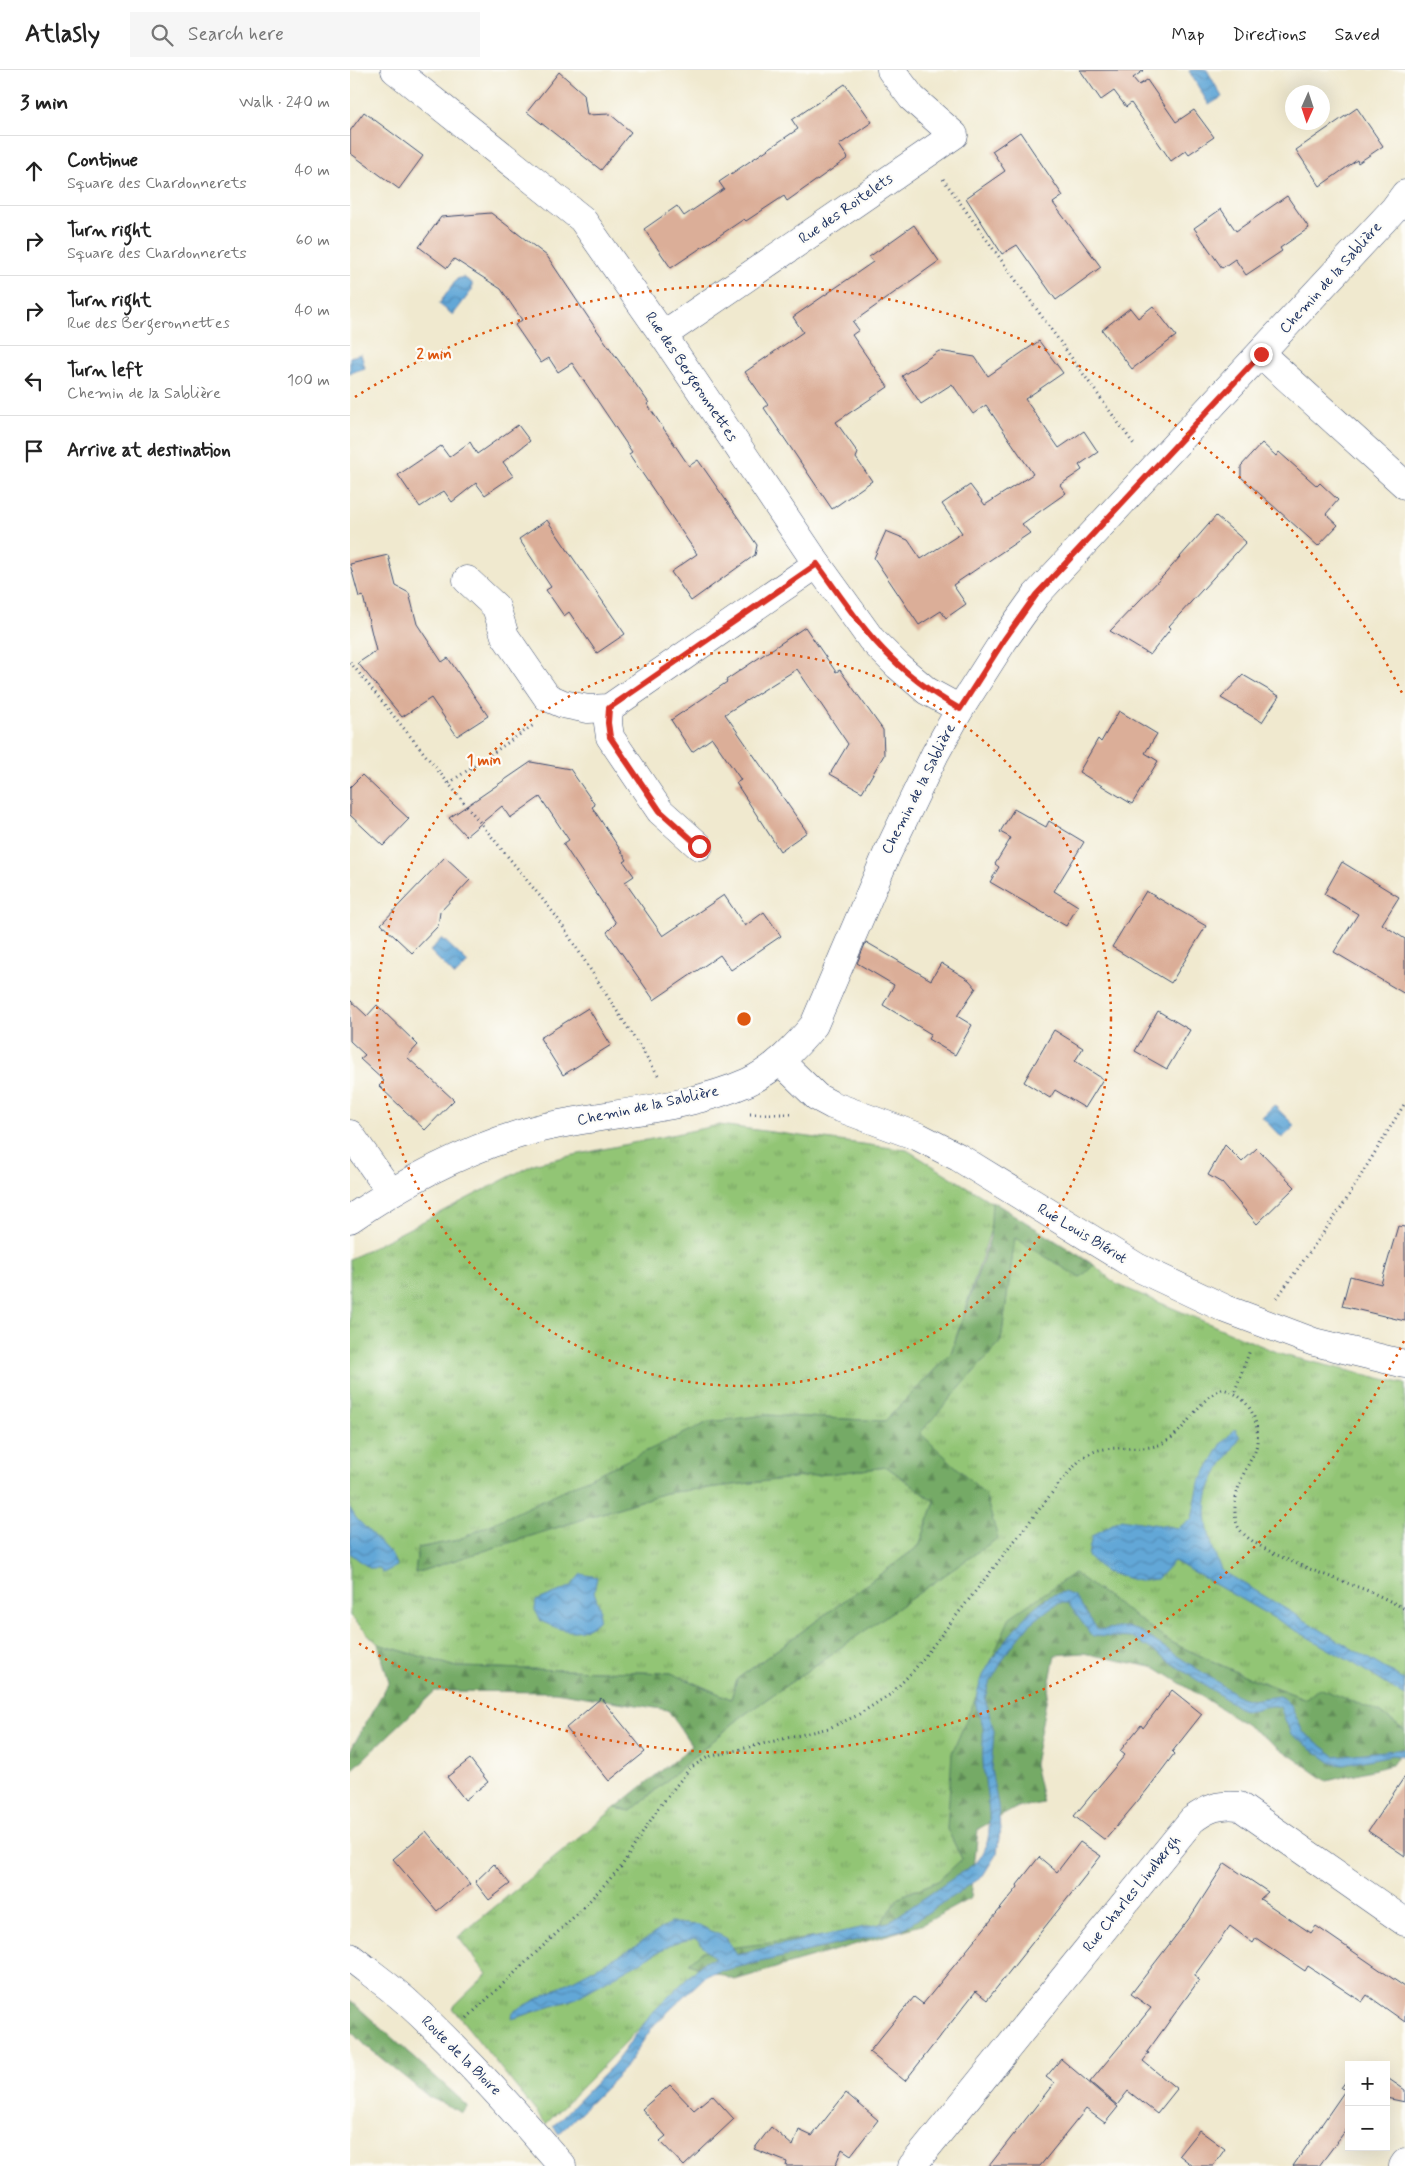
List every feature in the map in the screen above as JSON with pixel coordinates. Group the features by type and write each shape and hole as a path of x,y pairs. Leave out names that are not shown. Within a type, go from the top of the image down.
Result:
{"street":[{"name":"Rue des Bergeronnettes","path":"395,70 582,218 817,564 871,639 898,666 927,690 960,709"},
{"name":"Rue des Roitelets","path":"663,335 954,135 912,98 891,70"},
{"name":"Chemin de la Sablière","path":"350,1219 390,1191 477,1147 591,1117 669,1104 721,1092 743,1084 780,1061 796,1048 814,1025 887,854 960,709 1004,640 1036,595 1261,354 1405,194"},
{"path":"1261,354 1405,485"},
{"path":"467,580 496,607 505,636 547,697 563,704 588,708 609,708 817,564"},
{"path":"609,708 608,723 610,737 660,811 699,846"},
{"name":"Rue Louis Blériot","path":"780,1061 817,1097 832,1105 919,1137 958,1157 1137,1267 1226,1309 1314,1342 1405,1364"},
{"path":"350,1134 390,1191"},
{"name":"Rue Charles Lindbergh","path":"912,2166 1192,1820 1207,1808 1223,1804 1239,1806 1405,1922"},
{"name":"Route de la Bloire","path":"350,1957 406,2002 445,2039 518,2114 562,2166"}],"path":[{"path":"925,154 1153,471"},
{"path":"350,662 556,916 659,1076 669,1104"},
{"path":"448,783 563,704"},
{"path":"749,1114 804,1114 817,1097"},
{"path":"1235,1391 1260,1322 1343,1204 1405,1103"},
{"path":"445,2039 559,1931 621,1867 657,1810 690,1768 708,1757 828,1728 856,1716 891,1694 914,1670 1062,1480 1084,1457 1096,1450 1139,1449 1162,1444 1176,1434 1209,1395 1222,1389 1235,1391 1244,1398 1255,1420 1256,1448 1239,1482 1235,1502 1236,1523 1240,1532 1249,1540 1298,1564 1372,1593 1405,1609"}],"green space":[{"path":"719,1125 907,1150 1094,1265 1116,1284 1283,1355 1405,1384 1405,1731 1380,1712 1306,1699 1243,1675 1172,1643 1073,1573 947,1829 963,1859 938,1881 899,1897 876,1930 689,1963 699,1967 546,2124 452,2008 487,1974 458,1937 615,1808 631,1811 741,1717 997,1538 985,1494 919,1433 1001,1341 1015,1237 990,1232 951,1353 885,1421 766,1415 458,1540 418,1548 415,1573 665,1493 887,1467 935,1502 919,1546 737,1679 731,1699 671,1673 457,1667 378,1644 350,1616 350,1259 536,1163"},
{"path":"992,1201 1094,1265 1080,1278 1015,1238 1001,1341 920,1433 985,1494 998,1538 741,1717 631,1811 615,1808 692,1746 668,1710 555,1692 435,1691 350,1772 350,1751 389,1682 378,1644 457,1667 671,1673 731,1699 737,1679 919,1546 935,1502 887,1467 665,1493 415,1573 418,1548 458,1540 708,1422 766,1415 885,1421 951,1353 990,1238"},
{"path":"1074,1573 1172,1643 1243,1675 1306,1699 1319,1688 1380,1712 1405,1731 1405,1746 1392,1765 1327,1781 1239,1720 1156,1668 1083,1653 1055,1655 1034,1764 1043,1803 1016,1808 978,1829 971,1898 921,1925 735,1980 689,1963 703,1951 876,1930 899,1897 938,1881 962,1859 947,1829 952,1753 1010,1617"},
{"path":"350,2000 468,2106 463,2113 429,2097 365,2045 350,2029"}],"water":[{"path":"1207,70 1222,97 1209,105 1189,71"},
{"path":"463,277 472,283 472,290 453,315 439,304 457,279"},
{"path":"361,354 365,368 350,373 350,357"},
{"path":"442,938 468,963 455,976 430,951"},
{"path":"1274,1105 1295,1126 1282,1138 1262,1117"},
{"path":"1235,1429 1240,1437 1212,1483 1206,1505 1210,1538 1221,1570 1404,1680 1405,1696 1353,1663 1174,1561 1157,1579 1138,1581 1105,1572 1088,1556 1092,1536 1121,1519 1178,1528 1192,1519 1199,1483 1222,1443"},
{"path":"350,1508 356,1518 391,1554 397,1566 383,1573 380,1568 369,1568 350,1553"},
{"path":"581,1574 597,1577 594,1592 600,1609 598,1621 584,1629 570,1631 541,1621 535,1610 536,1601 570,1587"},
{"path":"1064,1592 1074,1596 1098,1630 1126,1627 1139,1631 1240,1697 1251,1700 1280,1696 1291,1706 1303,1732 1335,1756 1405,1749 1405,1756 1392,1755 1343,1765 1332,1763 1291,1734 1280,1707 1270,1706 1251,1710 1241,1709 1134,1638 1092,1636 1068,1603 1059,1603 1029,1625 1008,1651 988,1686 985,1699 994,1731 991,1770 998,1805 1000,1830 997,1853 982,1877 901,1930 708,1974 654,2025 624,2069 559,2134 553,2126 614,2064 653,2012 705,1961 715,1959 696,1938 674,1943 574,1999 512,2019 513,2012 629,1950 670,1923 699,1925 726,1938 737,1954 889,1922 977,1862 988,1840 989,1827 983,1761 983,1727 976,1704 981,1681 985,1671 1003,1644 1026,1616 1049,1597"}],"building":[{"path":"1080,70 1144,70 1133,78 1139,85 1147,80 1176,122 1194,110 1214,137 1189,154 1186,150 1171,161 1131,103 1126,107 1114,91 1101,100"},
{"path":"559,72 584,94 587,115 610,114 631,132 601,170 527,112"},
{"path":"845,84 872,122 839,145 848,158 787,201 784,196 746,221 744,219 671,268 644,229 677,206 684,216 724,189 719,182 798,129 792,120"},
{"path":"1357,108 1383,146 1358,163 1357,160 1320,186 1296,150 1325,130 1330,130 1330,127"},
{"path":"364,112 423,156 399,189 350,153 350,131"},
{"path":"1020,132 1063,196 1053,203 1101,267 1056,300 1017,245 1002,254 966,198 1005,171 992,151"},
{"path":"1287,196 1309,228 1280,248 1282,251 1246,275 1235,259 1222,268 1194,228 1221,209 1236,231"},
{"path":"491,213 547,256 649,403 647,404 689,466 698,460 757,545 755,555 691,601 671,572 697,554 629,454 632,452 572,363 558,372 549,358 541,363 515,325 522,320 501,289 454,259 447,268 419,247 441,217"},
{"path":"914,225 939,261 853,322 859,330 852,335 888,387 836,422 858,453 856,458 872,481 832,509 764,408 768,405 745,372 803,332 793,317 873,262 869,257"},
{"path":"1153,306 1176,336 1132,369 1102,330 1130,308 1138,318"},
{"path":"1039,341 1063,373 1025,399 1059,448 1084,431 1098,452 1079,465 1082,470 1060,485 1066,493 1022,524 1030,533 953,585 966,604 946,618 941,611 919,625 874,558 886,531 908,540 921,559 962,533 942,504 970,485 985,505 1033,474 986,405 973,414 952,384 921,404 902,376 939,351 975,357 988,376"},
{"path":"518,425 530,441 503,462 513,476 485,495 476,483 452,502 444,491 420,507 398,475 441,446 449,457 470,442 477,454"},
{"path":"1262,443 1276,456 1279,452 1317,486 1320,483 1338,500 1326,514 1338,525 1318,546 1241,477 1241,466"},
{"path":"1216,516 1246,542 1169,626 1171,628 1150,655 1110,631 1165,574"},
{"path":"547,520 625,634 597,653 569,612 564,616 546,590 551,587 519,539"},
{"path":"388,555 396,586 409,593 417,624 442,662 448,658 488,716 457,736 431,698 402,717 358,663 376,651 363,596 359,597 350,564"},
{"path":"805,627 836,672 840,670 883,730 884,755 862,792 830,774 848,744 797,669 725,714 807,832 780,851 736,783 741,780 712,738 692,752 671,720 727,682 726,680"},
{"path":"1243,675 1279,696 1262,722 1221,698"},
{"path":"1119,711 1157,734 1145,753 1158,761 1132,804 1079,772 1098,739 1101,742"},
{"path":"531,762 570,769 595,805 592,807 627,860 624,862 634,876 625,882 663,936 724,895 745,926 764,912 781,936 731,970 720,955 654,1000 607,932 616,923 563,844 569,840 540,797 510,818 502,806 466,836 449,818"},
{"path":"362,775 409,819 383,846 350,815 350,787"},
{"path":"1014,809 1046,827 1049,821 1084,842 1054,891 1078,906 1066,926 990,882 999,867 995,864 1011,838 1000,832"},
{"path":"445,857 470,880 440,912 438,926 412,953 381,924"},
{"path":"1342,862 1399,897 1382,924 1405,939 1405,994 1334,952 1358,914 1324,894"},
{"path":"1146,891 1206,926 1171,983 1112,947"},
{"path":"866,942 931,980 941,963 969,980 976,988 957,1016 972,1025 955,1055 928,1039 931,1034 883,1005 894,985 857,963"},
{"path":"350,1000 367,1016 377,1005 418,1045 407,1057 454,1100 425,1130 379,1086 384,1081 360,1059 365,1055 350,1041"},
{"path":"588,1008 611,1045 563,1075 540,1038"},
{"path":"1158,1011 1190,1030 1167,1069 1135,1051"},
{"path":"1054,1030 1083,1048 1075,1061 1103,1079 1085,1108 1055,1090 1050,1098 1024,1082"},
{"path":"1225,1145 1242,1162 1257,1148 1295,1187 1257,1224 1222,1183 1208,1175"},
{"path":"1398,1226 1405,1227 1405,1321 1342,1306 1350,1276 1381,1284"},
{"path":"1172,1690 1202,1714 1172,1752 1174,1754 1147,1790 1105,1840 1074,1816 1125,1755 1120,1751 1141,1725 1143,1728"},
{"path":"601,1698 645,1752 609,1781 566,1728"},
{"path":"470,1759 488,1782 465,1800 447,1777"},
{"path":"1405,1776 1405,1856 1368,1831"},
{"path":"426,1831 470,1884 437,1911 393,1859"},
{"path":"1080,1842 1101,1856 987,2000 976,1991 905,2081 869,2052 914,1997 923,2004 1018,1887 1017,1885 1039,1857 1057,1872"},
{"path":"1225,1863 1268,1892 1260,1899 1311,1933 1316,1926 1405,1987 1405,2022 1367,1995 1362,2002 1308,1966 1305,1971 1256,1938 1253,1943 1230,1926 1194,1976 1199,1980 1147,2052 1149,2053 1143,2061 1177,2089 1157,2114 1128,2091 1117,2105 1090,2082 1151,2008 1131,1994 1191,1916"},
{"path":"494,1864 510,1884 489,1900 475,1882"},
{"path":"1061,2059 1118,2107 1105,2123 1086,2109 1040,2166 989,2166 1054,2083 1046,2077"},
{"path":"1390,2080 1405,2090 1405,2102 1390,2099"},
{"path":"670,2085 694,2110 712,2095 734,2119 684,2166 660,2141 666,2136 642,2109"},
{"path":"1345,2090 1345,2131 1319,2166 1293,2166"},
{"path":"846,2093 878,2120 851,2155 842,2149 835,2166 786,2166 787,2162 754,2149 771,2127 793,2146 799,2130 812,2136"},
{"path":"1199,2130 1225,2149 1213,2166 1193,2166 1179,2155"}],"route":[{"path":"699,846 660,811 610,737 608,723 609,708 817,564 871,639 898,666 927,690 960,709 1004,640 1036,595 1261,354"}]}
